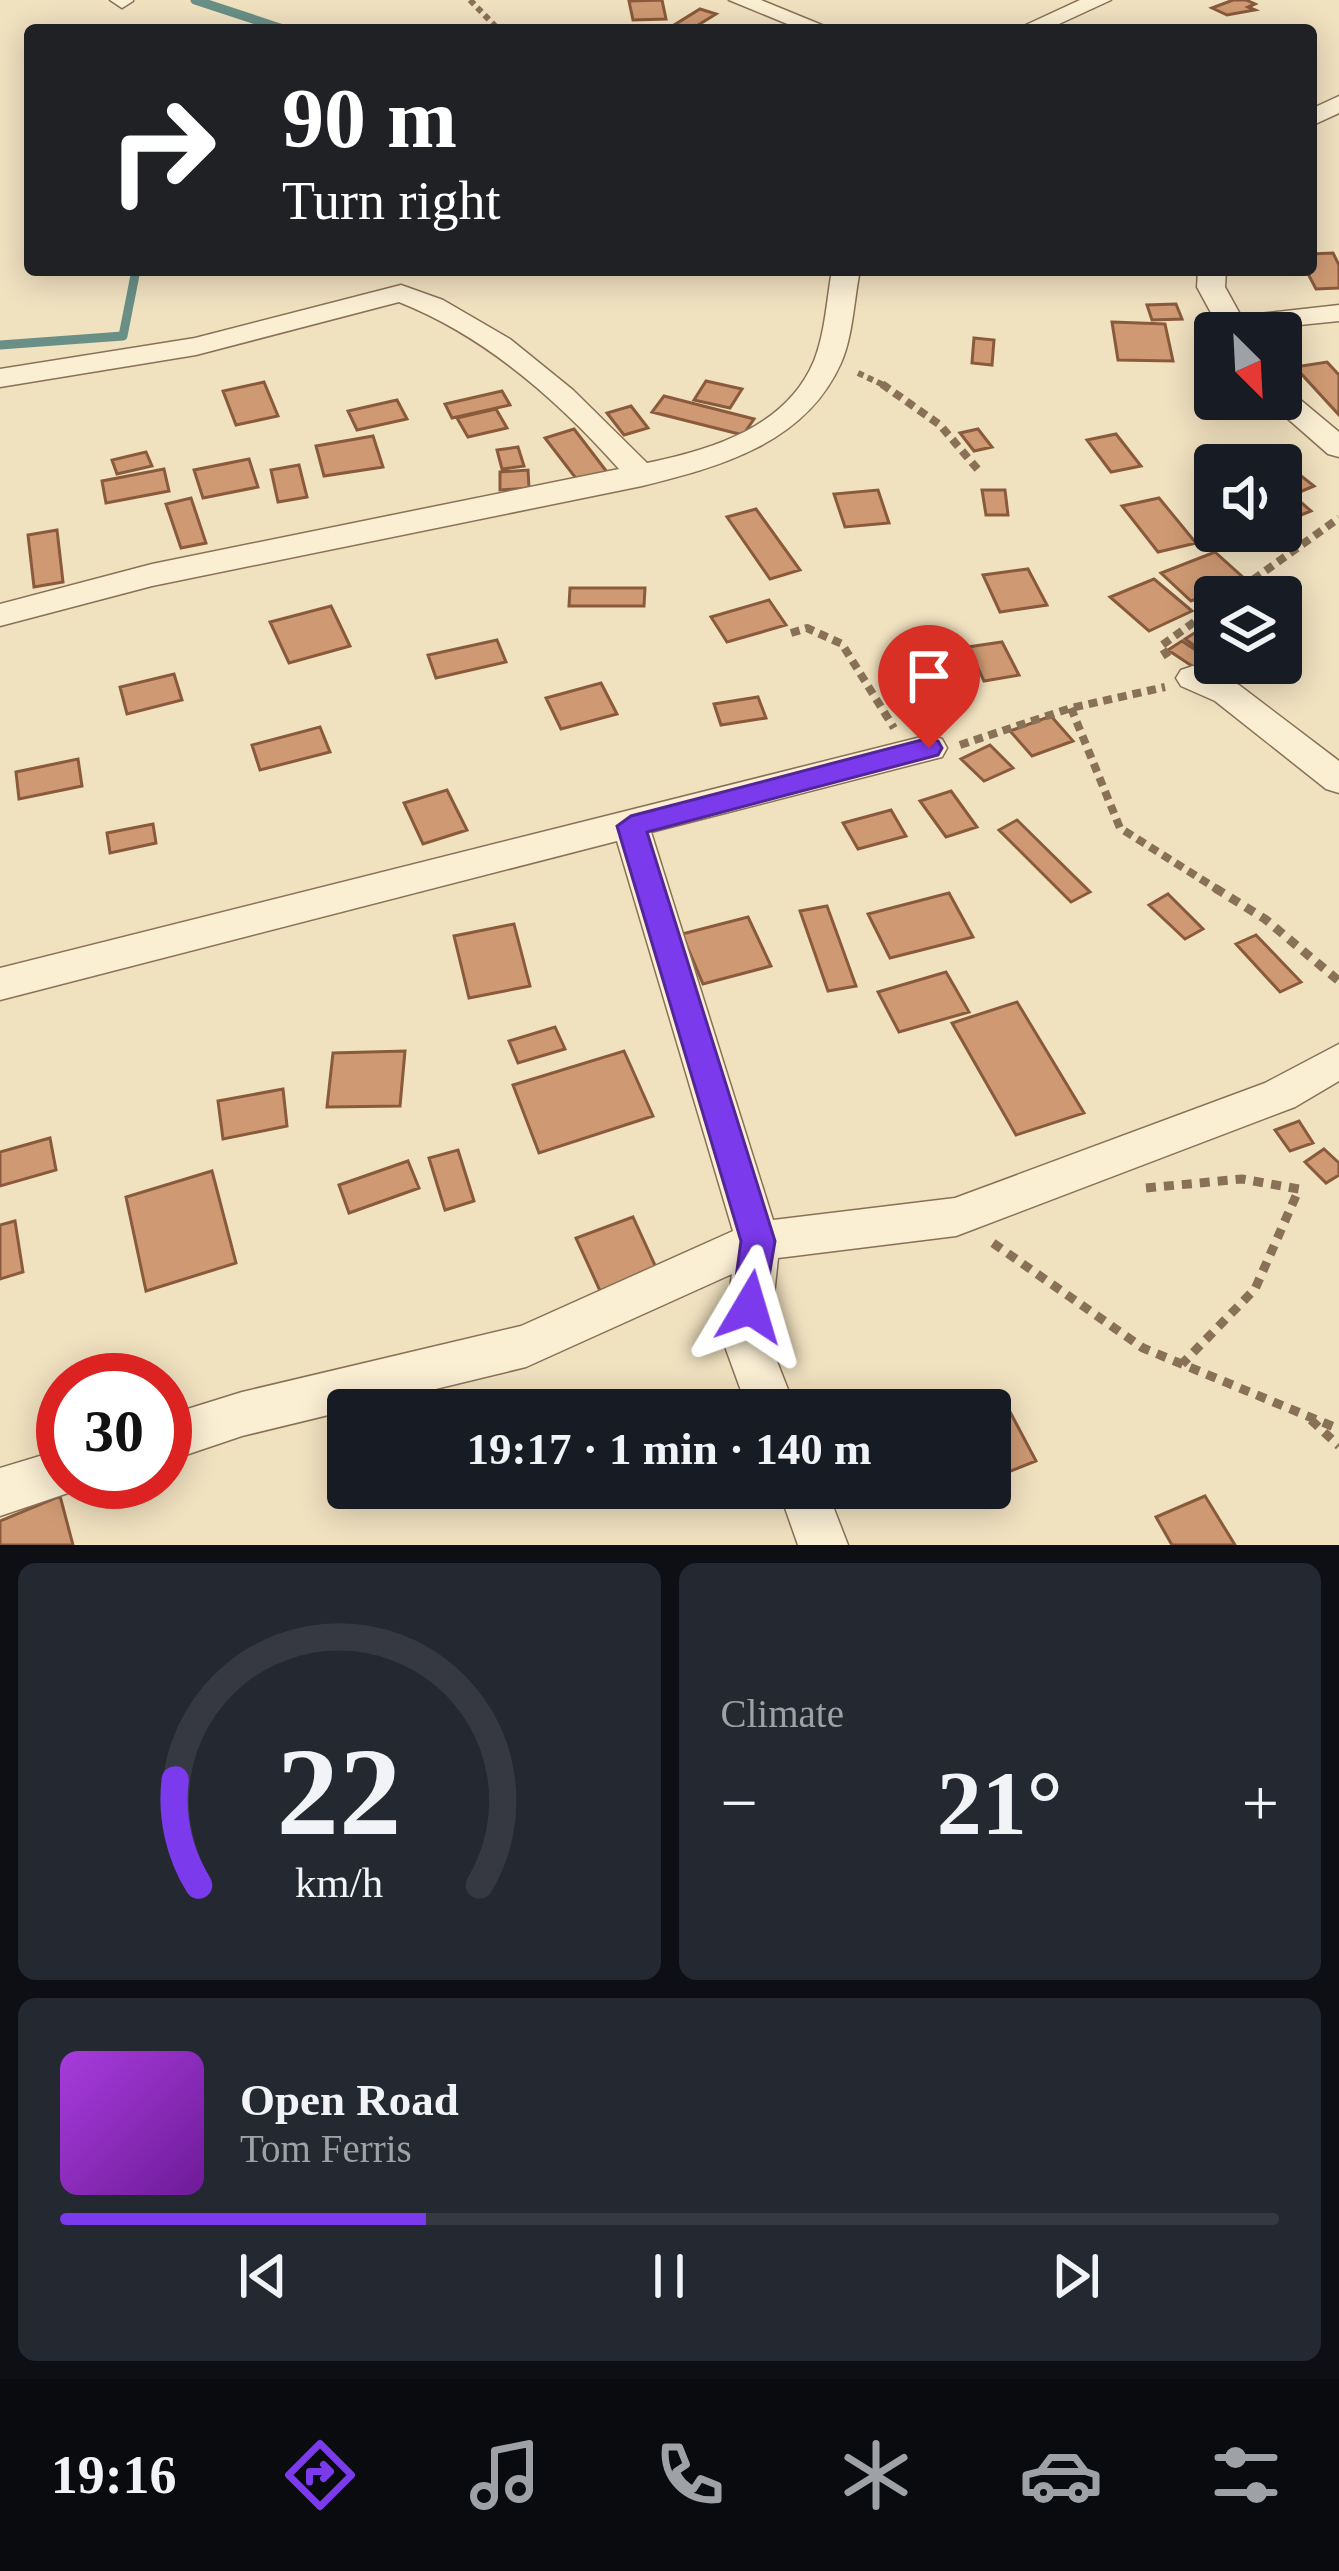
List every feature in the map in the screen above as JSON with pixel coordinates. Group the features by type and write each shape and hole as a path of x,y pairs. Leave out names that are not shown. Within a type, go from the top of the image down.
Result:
{"street":[{"path":"740,0 807,24"},
{"path":"1041,24 1100,0"},
{"path":"0,615 152,574 642,477 710,459 768,432 798,406 828,361 845,276"},
{"path":"1212,276 1211,287 1225,312"},
{"path":"0,378 196,346 401,293 432,303 464,323 577,405 642,477"},
{"path":"1302,319 1339,313"},
{"path":"1302,416 1339,448"},
{"path":"1193,678 1228,692 1339,780"},
{"path":"0,984 929,748"},
{"path":"631,826 758,1241 746,1341 764,1389"},
{"path":"192,1430 526,1346 758,1241 956,1217 1280,1095 1339,1061"},
{"path":"0,1492 36,1481"},
{"path":"810,1509 824,1545"}],"path":[{"path":"470,0 493,24"},
{"path":"828,361 886,385 930,412 949,429 980,472"},
{"path":"1258,576 1339,518"},
{"path":"1193,678 1160,646 1194,622"},
{"path":"791,633 806,628 842,644 903,743 929,748 956,747 1071,709 1193,678"},
{"path":"1071,709 1120,828 1265,919 1339,980"},
{"path":"1142,1188 1221,1179 1278,1181 1298,1189 1255,1289 1182,1364"},
{"path":"956,1217 1144,1348 1339,1429"},
{"path":"1305,1415 1339,1446"}],"building":[{"path":"662,0 666,19 633,20 629,1"},
{"path":"1233,0 1255,4 1248,7 1255,10 1227,15 1212,8"},
{"path":"700,9 716,14 700,24 676,24"},
{"path":"1333,253 1339,265 1339,288 1316,289 1309,276 1317,276 1317,254"},
{"path":"1176,304 1182,319 1152,320 1147,305"},
{"path":"1112,322 1165,324 1173,361 1118,360"},
{"path":"974,338 994,340 992,365 972,363"},
{"path":"1327,362 1339,375 1339,415 1302,375 1302,366"},
{"path":"706,381 742,389 730,408 694,400"},
{"path":"264,382 278,416 236,425 223,391"},
{"path":"502,391 510,405 452,418 445,404"},
{"path":"664,396 754,419 743,435 652,412"},
{"path":"397,400 407,419 357,430 348,411"},
{"path":"631,406 648,428 624,435 607,413"},
{"path":"496,409 507,428 468,437 457,418"},
{"path":"574,429 607,472 578,481 545,438"},
{"path":"978,429 992,447 974,451 960,433"},
{"path":"1116,434 1141,466 1111,472 1087,440"},
{"path":"373,436 383,467 324,476 316,446"},
{"path":"518,447 524,466 502,469 497,450"},
{"path":"146,452 152,466 117,474 112,460"},
{"path":"249,459 258,487 203,498 194,470"},
{"path":"299,465 307,497 278,502 271,470"},
{"path":"164,469 169,491 106,503 102,481"},
{"path":"528,470 529,488 500,490 500,472"},
{"path":"878,490 889,523 845,527 834,494"},
{"path":"982,490 1005,490 1008,515 986,515"},
{"path":"191,498 206,543 181,548 166,504"},
{"path":"1159,498 1194,543 1158,552 1122,506"},
{"path":"756,509 800,570 770,579 727,517"},
{"path":"57,530 63,582 34,587 28,535"},
{"path":"1215,552 1242,576 1194,576 1191,601 1161,573"},
{"path":"1028,569 1047,605 1000,612 983,575"},
{"path":"1154,579 1192,611 1149,631 1110,597"},
{"path":"570,588 645,588 644,606 569,606"},
{"path":"769,600 786,625 727,642 711,617"},
{"path":"331,606 350,646 289,663 270,622"},
{"path":"497,640 506,662 436,678 428,655"},
{"path":"1182,641 1194,649 1194,667 1168,650"},
{"path":"1002,642 1019,675 984,681 968,647"},
{"path":"174,674 182,700 127,714 120,687"},
{"path":"601,683 617,714 561,729 546,698"},
{"path":"758,697 766,718 721,725 714,704"},
{"path":"1051,716 1073,741 1032,756 1010,731"},
{"path":"320,727 330,752 260,770 252,745"},
{"path":"990,745 1013,768 984,781 961,759"},
{"path":"78,759 82,786 19,799 16,772"},
{"path":"447,790 467,830 423,844 404,803"},
{"path":"951,791 977,827 946,837 920,801"},
{"path":"891,810 906,836 858,849 843,823"},
{"path":"1017,820 1090,892 1071,902 999,830"},
{"path":"153,824 156,843 110,853 107,833"},
{"path":"949,893 973,937 890,958 868,914"},
{"path":"1168,894 1203,929 1185,939 1149,905"},
{"path":"827,906 856,986 828,991 800,911"},
{"path":"748,917 771,966 703,984 682,934"},
{"path":"514,924 530,986 469,998 454,936"},
{"path":"1256,935 1301,982 1280,992 1236,944"},
{"path":"946,972 969,1012 899,1032 878,992"},
{"path":"1017,1002 1084,1113 1016,1135 952,1023"},
{"path":"555,1027 565,1049 518,1063 509,1041"},
{"path":"405,1051 400,1106 327,1107 333,1053"},
{"path":"624,1051 653,1116 539,1153 513,1085"},
{"path":"283,1089 287,1126 223,1139 218,1101"},
{"path":"1299,1121 1313,1143 1290,1151 1275,1130"},
{"path":"50,1138 56,1170 0,1186 0,1152"},
{"path":"1324,1149 1339,1163 1339,1175 1326,1183 1305,1162"},
{"path":"458,1150 474,1201 445,1210 429,1158"},
{"path":"408,1161 419,1188 349,1213 339,1185"},
{"path":"212,1171 236,1263 146,1291 126,1197"},
{"path":"633,1217 659,1274 602,1295 576,1238"},
{"path":"15,1221 23,1272 0,1279 0,1225"},
{"path":"1011,1414 1036,1461 1011,1471"},
{"path":"1205,1496 1235,1545 1172,1545 1156,1517"},
{"path":"36,1506 63,1509 73,1545 0,1545 0,1521"}],"waterway":[{"path":"195,0 268,24"},
{"path":"0,345 123,336 135,276"}],"route":[{"path":"750,1307 758,1241 631,826 929,748"}]}
